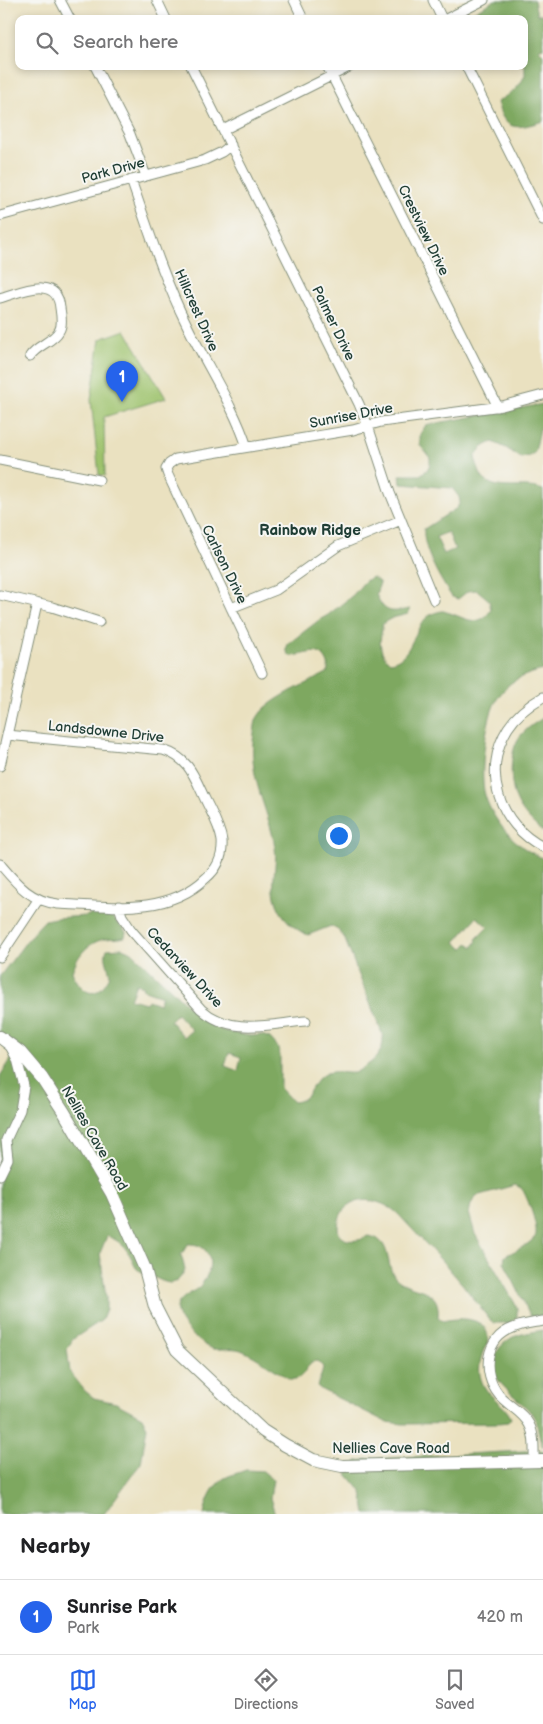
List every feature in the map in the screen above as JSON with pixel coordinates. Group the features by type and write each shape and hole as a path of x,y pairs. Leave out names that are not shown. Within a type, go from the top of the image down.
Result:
{"street":[{"path":"60,0 68,15"},
{"path":"157,0 164,15"},
{"path":"294,0 301,15"},
{"path":"433,0 440,15"},
{"path":"454,15 484,0"},
{"path":"97,70 130,134 146,176"},
{"name":"Palmer Drive","path":"193,70 359,404 368,426 380,468 434,600"},
{"name":"Crestview Drive","path":"329,70 498,407"},
{"path":"223,130 343,70"},
{"path":"468,70 543,220"},
{"name":"Park Drive","path":"0,214 205,160 222,152 231,145"},
{"name":"Hillcrest Drive","path":"130,180 173,297 237,422 247,447"},
{"path":"0,298 41,287 48,288 57,295 60,303 61,322 59,331 55,336 39,346 30,356"},
{"name":"Sunrise Drive","path":"168,466 176,459 345,431 389,421 498,407 543,395"},
{"path":"0,460 100,480"},
{"name":"Carlson Drive","path":"168,466 168,475 262,673"},
{"path":"231,608 276,590 338,546 401,520"},
{"path":"0,595 99,622"},
{"path":"0,766 37,604"},
{"path":"543,697 521,713 508,728 498,751 495,770 498,793 506,813 523,834 543,847"},
{"name":"Landsdowne Drive","path":"7,735 163,750 178,756 191,770 219,830 222,849 218,862 210,875 200,885 182,896 169,901 148,905 119,906 58,904 38,900"},
{"path":"0,864 23,890 38,900 0,957"},
{"name":"Cedarview Drive","path":"119,906 131,930 196,1003 214,1019 227,1024 243,1026 306,1021"},
{"path":"0,1175 8,1159 6,1140 20,1110 24,1086 17,1059 4,1039"},
{"name":"Nellies Cave Road","path":"4,1039 20,1052 42,1078 112,1194 145,1269 155,1307 177,1350 263,1431 285,1446 313,1460 342,1466 539,1461"},
{"path":"539,1461 530,1426 523,1416 497,1393 489,1378 487,1359 493,1345 502,1335 513,1328 543,1321"}],"green space":[{"path":"495,0 534,0 537,15 543,14 543,49 541,47 539,50 543,54 543,121 519,127 508,124 500,112 497,102 516,88 525,75 525,70 528,70 528,15 468,15"},
{"path":"125,330 166,398 104,417 105,476 99,475 91,400 100,339"},
{"path":"543,404 543,425 540,429 535,452 530,456 521,458 493,442 482,448 475,458 482,477 494,485 543,490 543,670 516,680 507,687 494,704 487,730 483,776 487,802 498,822 524,848 543,858 543,1315 534,1317 530,1315 504,1262 505,1256 529,1243 536,1233 527,1198 522,1189 515,1185 476,1196 471,1204 469,1213 475,1234 517,1307 517,1317 510,1323 494,1323 489,1319 448,1267 399,1215 382,1204 363,1200 354,1202 341,1214 338,1229 341,1236 346,1240 359,1240 368,1236 379,1240 385,1248 394,1276 405,1284 431,1295 436,1300 438,1317 443,1321 457,1319 472,1320 484,1327 488,1341 480,1362 481,1379 483,1385 511,1418 508,1422 498,1423 403,1424 386,1422 317,1386 323,1367 317,1361 311,1362 300,1377 290,1379 241,1350 214,1349 209,1347 186,1329 177,1312 178,1304 205,1280 209,1270 210,1259 205,1250 197,1245 188,1244 181,1255 185,1269 182,1276 171,1283 162,1281 137,1269 124,1247 107,1236 100,1253 106,1309 102,1320 73,1339 67,1349 70,1372 85,1391 94,1398 116,1403 142,1417 147,1427 141,1463 104,1514 0,1514 0,1076 12,1058 9,1051 0,1041 0,976 45,920 86,916 97,912 113,918 126,932 125,937 105,939 93,943 80,955 72,972 85,990 95,992 100,990 110,976 106,959 107,949 122,948 132,952 205,1022 221,1030 251,1036 262,1035 270,1038 277,1046 280,1055 280,1088 293,1102 304,1098 321,1076 330,1072 354,1073 376,1058 381,1051 383,1036 344,937 331,926 308,935 303,933 286,919 277,904 274,889 276,854 272,832 253,764 254,733 258,717 271,703 327,673 328,664 321,655 313,652 290,656 286,650 288,644 353,595 365,581 373,577 380,583 376,594 382,606 386,609 393,611 410,609 408,614 392,618 383,623 380,639 381,649 390,662 404,654 425,619 432,614 443,611 467,619 477,620 482,619 491,610 489,600 477,590 468,591 458,599 452,597 438,574 426,546 424,529 457,508 460,502 459,497 452,488 401,484 400,475 420,475 427,470 430,464 430,458 420,445 420,434 426,425","holes":["448,532 455,549 444,554 436,537","477,917 488,927 476,939 477,941 473,947 468,943 463,949 455,942","136,984 143,986 142,989 162,996 159,1004 148,1000 146,1003 130,999","177,1014 192,1030 184,1037 170,1021","229,1053 241,1057 238,1071 225,1066"]},
{"path":"543,718 543,832 527,817 518,804 512,784 511,766 514,749 521,735"},
{"path":"543,1330 543,1447 532,1414 501,1383 494,1372 493,1366 496,1354 508,1340 520,1334"},
{"path":"543,1450 543,1514 366,1514 362,1492 347,1474 357,1461 368,1459"},
{"path":"246,1470 263,1471 273,1480 270,1498 275,1514 204,1514 215,1486 228,1476"}],"place":[{"name":"Sunrise Park","path":"122,402"}],"district":[{"name":"Rainbow Ridge","path":"310,530"}]}
